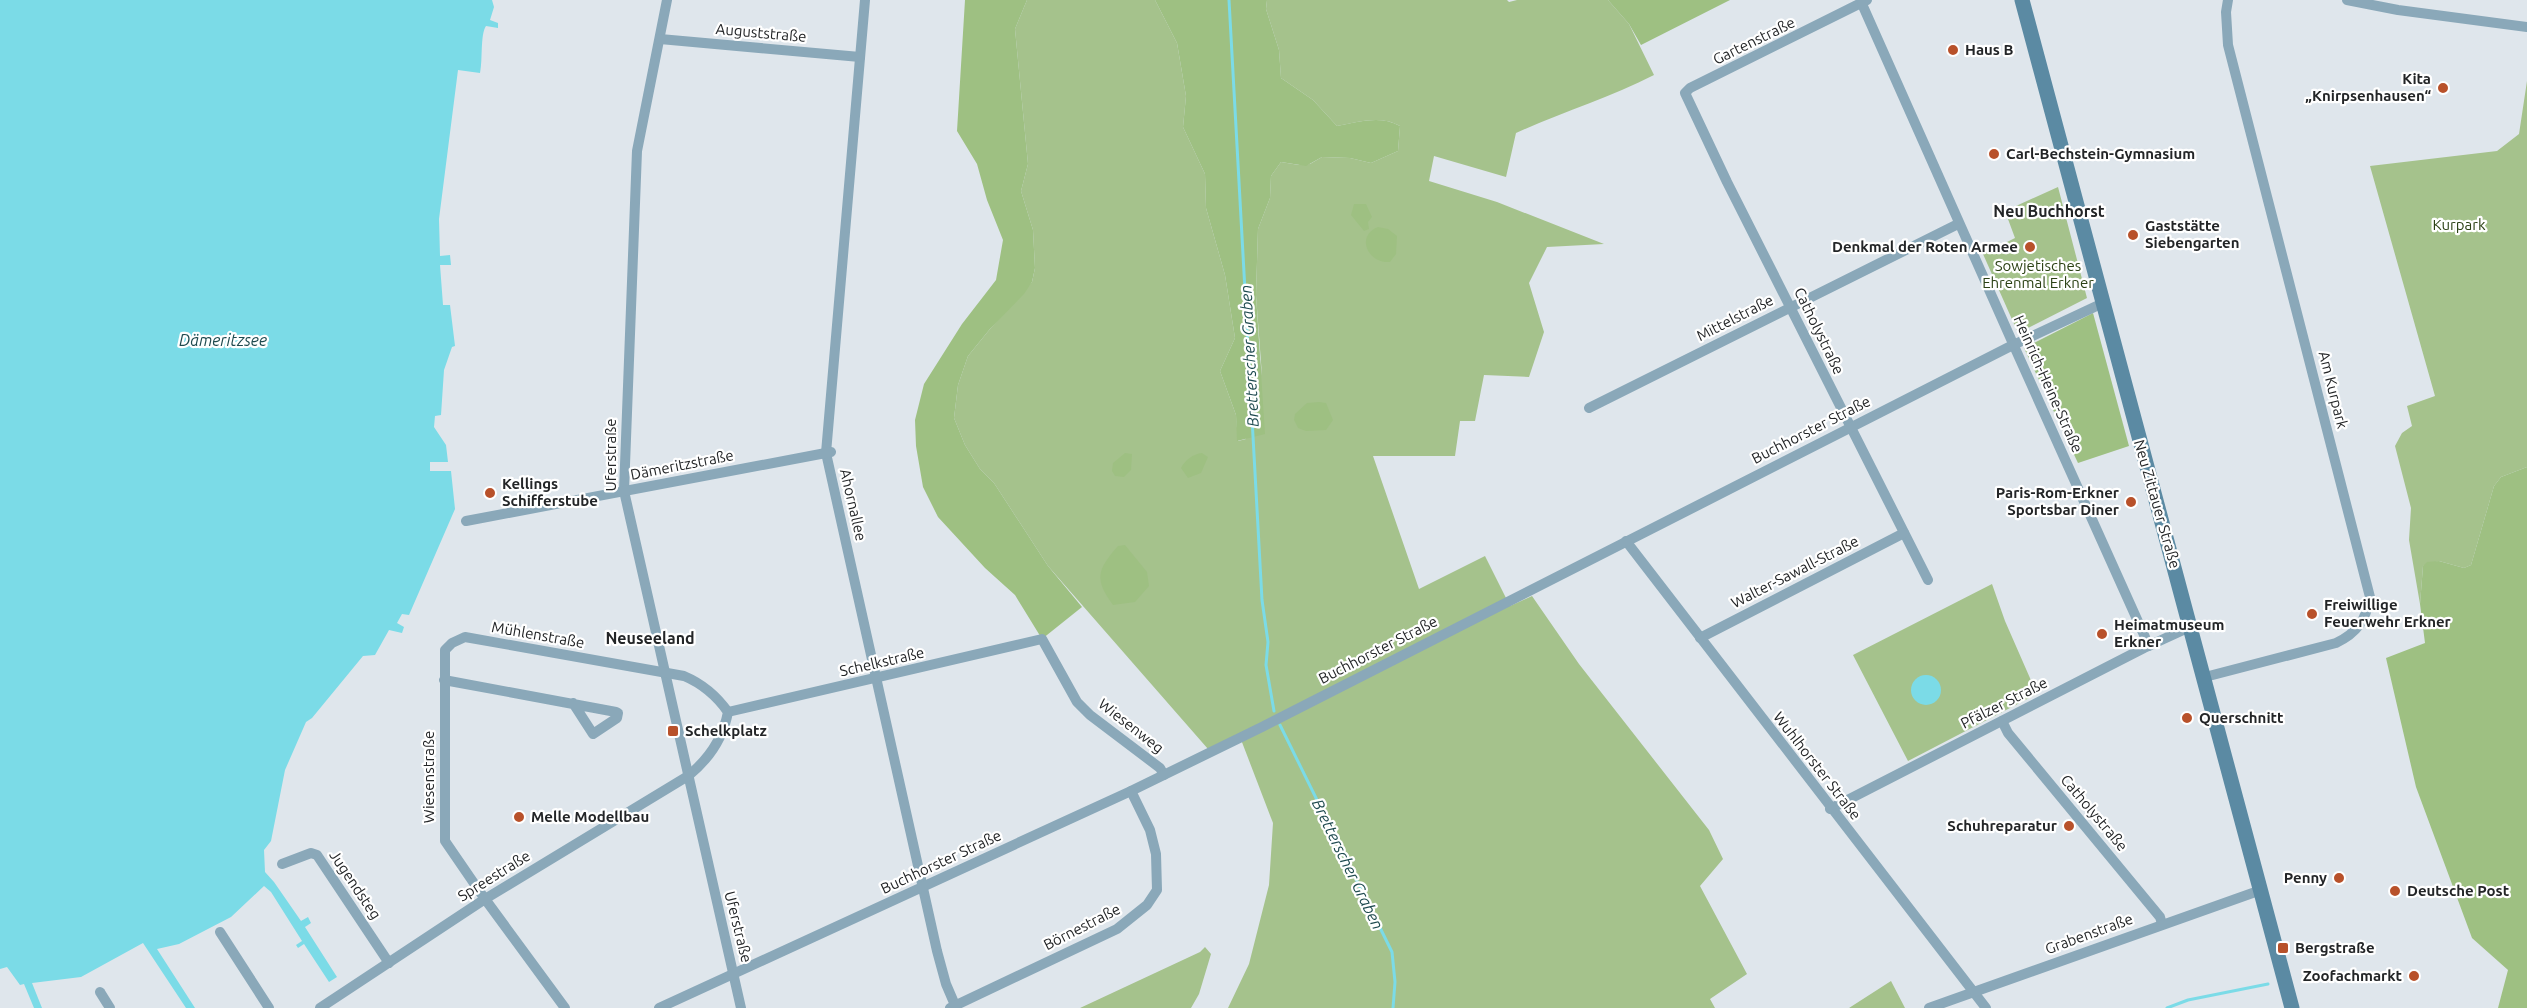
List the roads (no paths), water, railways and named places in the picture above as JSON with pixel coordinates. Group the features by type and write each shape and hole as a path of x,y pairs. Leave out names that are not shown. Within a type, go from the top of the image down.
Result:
{"main road":[{"name":"Neu Zittauer Straße","path":"2022,0 2192,626 2292,1008"}],"street":[{"name":"Uferstraße","path":"667,0 637,151 624,491 741,1008"},
{"name":"Ahornallee","path":"865,0 830,452 937,951 953,1007"},
{"name":"Am Kurpark","path":"2205,678 2342,640 2353,634 2361,625 2368,611 2370,597 2228,45 2226,12 2228,0"},
{"path":"2347,0 2397,10 2527,27"},
{"name":"Gartenstraße","path":"1686,93 1690,88 1864,2"},
{"name":"Heinrich-Heine-Straße","path":"1864,2 1958,224 2149,645"},
{"name":"Auguststraße","path":"660,39 860,57"},
{"name":"Catholystraße","path":"1686,93 1723,175 1928,580"},
{"name":"Mittelstraße","path":"1589,408 1958,224"},
{"name":"Buchhorster Straße","path":"659,1008 1164,775 2014,344 2103,303"},
{"name":"Dämeritzstraße","path":"466,521 830,452"},
{"name":"Walter-Sawall-Straße","path":"1700,638 1904,533"},
{"name":"Wuhlhorster Straße","path":"1626,541 1830,809 1986,1008"},
{"name":"Pfälzer Straße","path":"1830,809 2149,645 2192,626"},
{"name":"Mühlenstraße","path":"445,651 452,643 465,637 665,672"},
{"name":"Schelkstraße","path":"728,712 1042,639"},
{"name":"Wiesenweg","path":"1042,639 1077,702 1090,715 1159,767 1164,775"},
{"name":"Wiesenstraße","path":"445,651 445,841 565,1008"},
{"path":"665,672 684,676 704,685 728,712 726,726 717,744 706,760 688,776"},
{"path":"444,680 573,704"},
{"name":"Catholystraße","path":"2002,721 2008,733 2160,917 2162,924"},
{"name":"Spreestraße","path":"320,1008 485,899 688,776"},
{"name":"Börnestraße","path":"953,1007 1117,929 1147,905 1157,890 1156,854 1150,830 1131,791"},
{"name":"Jugendsteg","path":"282,864 311,853 317,855 389,963"},
{"name":"Grabenstraße","path":"1929,1008 2261,890"},
{"path":"220,932 269,1008"},
{"path":"100,992 110,1008"}],"water":[{"name":"Dämeritzsee","path":"0,0 492,0 494,7 490,20 498,23 498,28 486,26 484,30 480,73 458,70 439,219 440,256 450,255 451,265 440,265 443,305 450,305 455,346 452,347 444,370 441,415 435,416 434,427 446,445 448,462 430,462 430,471 451,471 455,509 409,615 402,614 397,623 404,627 402,633 389,630 375,655 363,656 312,718 306,722 285,770 271,841 264,850 265,872 301,921 308,917 311,923 305,927 337,977 329,982 304,944 298,948 296,945 302,941 271,892 264,886 231,917 179,944 157,949 195,1008 186,1008 143,943 81,977 32,983 42,1008 34,1008 24,984 20,985 7,967 0,969"},
{"path":"1926,675 1937,679 1941,690 1937,701 1926,705 1915,701 1911,690 1915,679"}],"waterway":[{"name":"Bretterscher Graben","path":"1229,0 1262,600 1268,642 1266,665 1274,711"},
{"name":"Bretterscher Graben","path":"1280,725 1392,952 1395,982 1393,1008"},
{"path":"2167,1008 2188,1000 2268,984"}],"place":[{"name":"Haus B","path":"1953,50"},
{"name":"Kita „Knirpsenhausen“","path":"2443,88"},
{"name":"Carl-Bechstein-Gymnasium","path":"1994,154"},
{"name":"Gaststätte Siebengarten","path":"2133,235"},
{"name":"Denkmal der Roten Armee","path":"2030,247"},
{"name":"Kellings Schifferstube","path":"490,493"},
{"name":"Paris-Rom-Erkner Sportsbar Diner","path":"2131,502"},
{"name":"Freiwillige Feuerwehr Erkner","path":"2312,614"},
{"name":"Heimatmuseum Erkner","path":"2102,634"},
{"name":"Querschnitt","path":"2187,718"},
{"name":"Schelkplatz","path":"673,731"},
{"name":"Melle Modellbau","path":"519,817"},
{"name":"Schuhreparatur","path":"2069,826"},
{"name":"Penny","path":"2339,878"},
{"name":"Deutsche Post","path":"2395,891"},
{"name":"Bergstraße","path":"2283,948"},
{"name":"Zoofachmarkt","path":"2414,976"}],"district":[{"name":"Neu Buchhorst","path":"2049,211"},
{"name":"Neuseeland","path":"650,638"}],"park label":[{"name":"Kurpark","path":"2459,225"},
{"name":"Sowjetisches Ehrenmal Erkner","path":"2038,274"}]}
